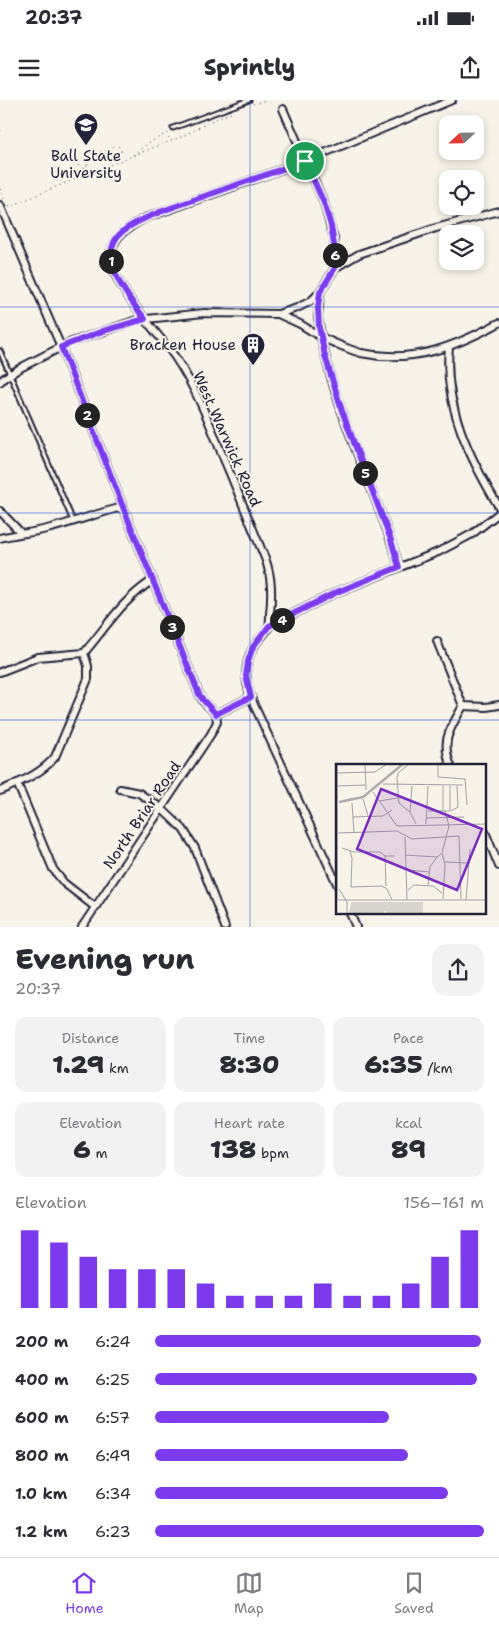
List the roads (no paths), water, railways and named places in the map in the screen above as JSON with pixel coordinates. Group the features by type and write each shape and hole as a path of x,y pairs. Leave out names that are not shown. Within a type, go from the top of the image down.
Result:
{"street":[{"name":"West Warwick Road","path":"269,626 272,600 271,583 265,558 196,392 176,358 128,295 112,266 112,248 118,236 129,227 165,210 305,161 452,100"},
{"path":"284,109 324,203 331,226 335,251 335,268"},
{"path":"0,205 61,347 123,507 199,694 216,714 251,697"},
{"path":"3,378 61,347 103,331 145,319 204,313 278,314 304,305 320,292 335,268 359,254 404,238 499,211"},
{"path":"320,292 318,317 329,373 391,540 399,567"},
{"path":"278,314 300,324 321,337 351,350 382,356 414,355 449,347 499,324"},
{"path":"449,347 451,393 456,419 464,443 484,483 499,507"},
{"path":"0,538 44,530 100,512 123,507"},
{"path":"0,511 21,533"},
{"path":"336,882 251,697 246,676 248,661 253,647 269,626 337,592 457,542 472,534 499,513"},
{"path":"0,672 38,657 84,653 120,607 153,580"},
{"path":"438,641 464,706"},
{"path":"0,791 18,784 44,768 55,757 88,679 88,666 84,653"},
{"path":"464,706 486,707 499,705"},
{"path":"449,764 446,755 446,741 449,731 464,706"},
{"name":"North Briar Road","path":"82,927 214,728 217,722 216,714"},
{"path":"18,784 53,870 64,883 94,907"},
{"path":"120,789 139,793 161,808 178,823 190,838 225,927"},
{"path":"486,834 499,866"},
{"path":"350,914 356,927"}],"lane":[{"path":"173,128 249,100"},
{"path":"0,351 3,378 73,521"}],"place":[{"name":"Ball State University","path":"86,146"},
{"name":"Bracken House","path":"253,366"}]}
